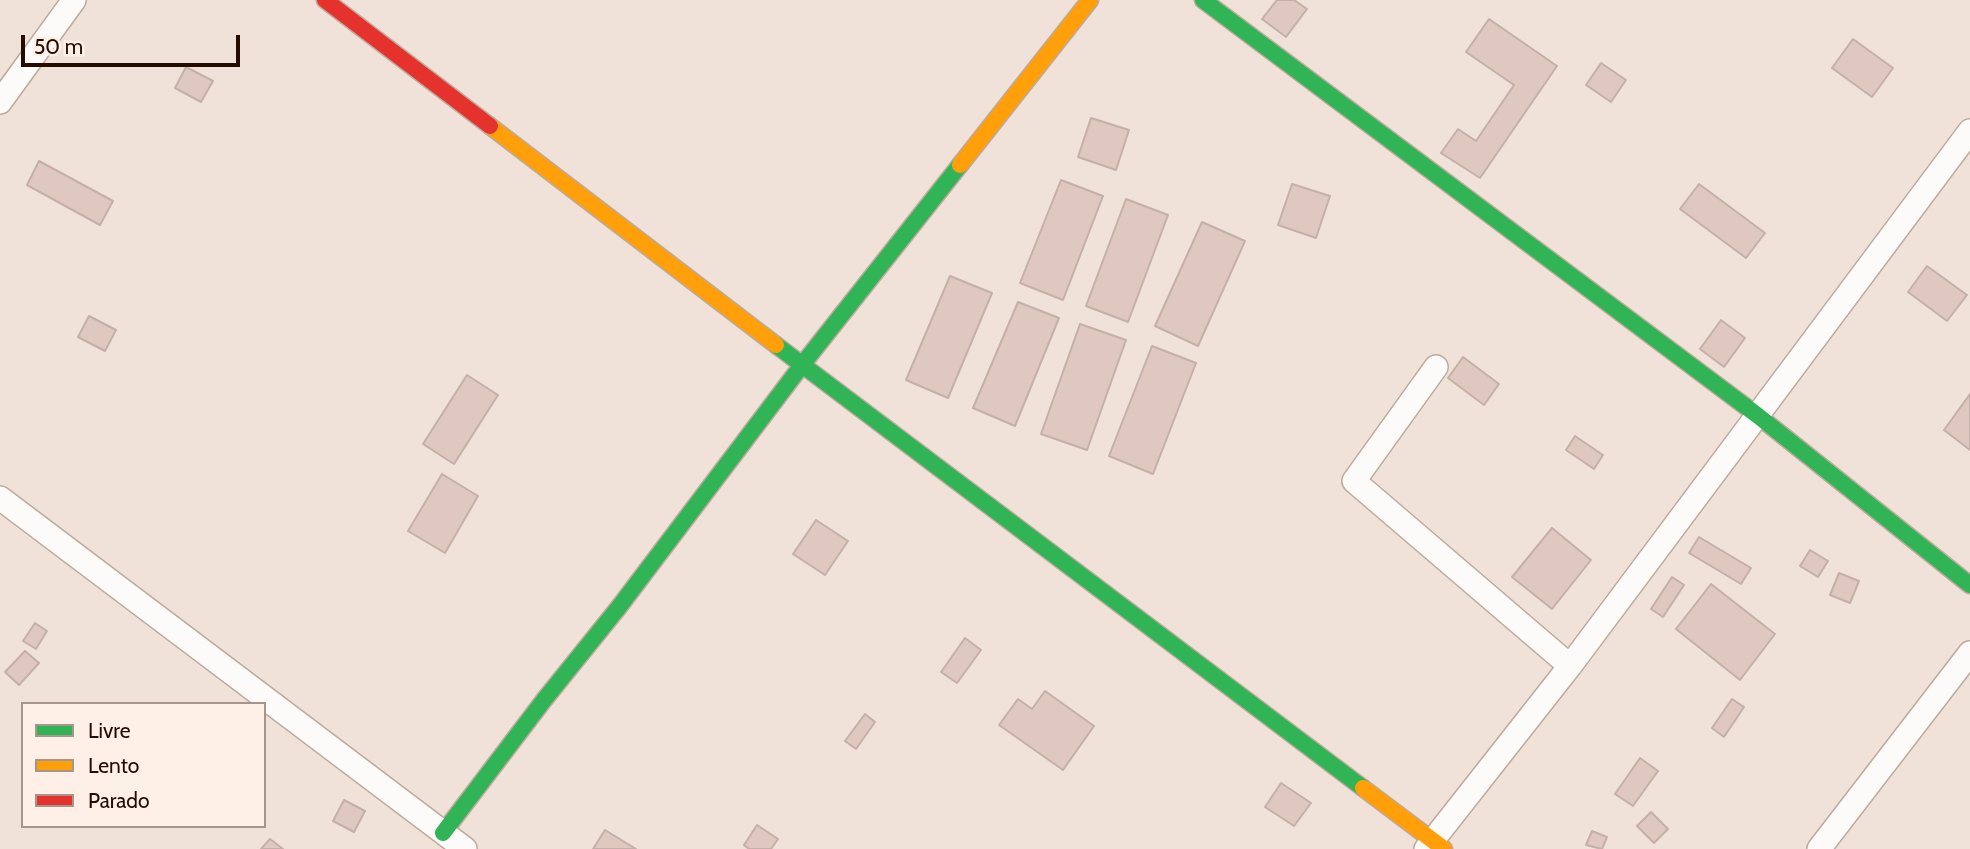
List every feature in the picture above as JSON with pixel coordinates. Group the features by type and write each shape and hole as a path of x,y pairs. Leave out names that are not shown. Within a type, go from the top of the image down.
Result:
{"street":[{"path":"0,102 74,0"},
{"path":"326,0 1434,846 1970,131"},
{"path":"443,833 802,365 1090,0"},
{"path":"1203,0 1757,415 1970,585"},
{"path":"1436,367 1354,481 1570,666"},
{"path":"0,498 465,849"},
{"path":"1819,849 1970,653"}],"building":[{"path":"1277,0 1294,0 1307,9 1286,37 1262,19"},
{"path":"1489,19 1557,66 1480,178 1441,153 1458,129 1476,141 1514,85 1466,52"},
{"path":"1853,39 1893,68 1872,97 1832,68"},
{"path":"1601,63 1626,80 1611,102 1586,85"},
{"path":"186,67 213,81 201,102 175,88"},
{"path":"1091,118 1129,130 1116,170 1078,157"},
{"path":"39,161 113,201 100,225 27,185"},
{"path":"1061,180 1103,196 1063,300 1020,283"},
{"path":"1292,184 1330,196 1316,238 1278,225"},
{"path":"1699,184 1765,233 1746,258 1680,209"},
{"path":"1126,199 1168,215 1128,322 1086,306"},
{"path":"1202,222 1245,241 1198,346 1155,326"},
{"path":"1927,266 1967,295 1947,321 1908,292"},
{"path":"950,276 992,293 948,398 906,380"},
{"path":"1018,302 1059,318 1015,426 973,408"},
{"path":"89,316 116,330 105,351 78,337"},
{"path":"1721,320 1745,338 1724,367 1700,349"},
{"path":"1080,324 1126,340 1087,450 1041,434"},
{"path":"1152,346 1196,363 1153,474 1109,456"},
{"path":"1463,357 1499,384 1484,405 1448,378"},
{"path":"467,375 498,395 454,464 423,444"},
{"path":"1970,394 1970,450 1944,430"},
{"path":"1575,436 1603,455 1594,469 1566,450"},
{"path":"442,474 478,496 445,553 408,531"},
{"path":"816,520 848,541 825,575 793,554"},
{"path":"1552,528 1591,560 1552,609 1512,577"},
{"path":"1699,537 1751,568 1741,584 1689,553"},
{"path":"1810,550 1828,561 1818,577 1800,566"},
{"path":"1839,573 1859,581 1850,603 1830,595"},
{"path":"1672,577 1684,585 1663,617 1651,609"},
{"path":"1711,584 1775,634 1740,680 1676,629"},
{"path":"35,623 47,631 36,649 23,641"},
{"path":"965,638 981,650 957,683 941,672"},
{"path":"25,651 39,663 19,685 5,672"},
{"path":"1045,691 1094,726 1063,770 999,725 1018,699 1032,709"},
{"path":"1732,699 1744,707 1724,737 1712,728"},
{"path":"865,714 875,722 856,749 845,741"},
{"path":"1640,758 1658,771 1633,806 1615,794"},
{"path":"1281,783 1311,803 1294,826 1265,807"},
{"path":"344,800 365,811 354,832 333,821"},
{"path":"1651,812 1668,829 1654,843 1637,826"},
{"path":"757,825 778,839 771,849 749,849 744,845"},
{"path":"605,830 636,849 593,849"},
{"path":"1592,831 1607,837 1602,849 1586,845"},
{"path":"270,839 283,849 261,849"}],"traffic: fast":[{"path":"1203,0 1757,415 1970,585"},
{"path":"443,833 802,365 960,165"},
{"path":"776,345 1363,788"}],"traffic: slow":[{"path":"960,165 1090,0"},
{"path":"490,126 776,345"},
{"path":"1363,788 1444,849"}],"traffic: jam":[{"path":"325,0 490,126"}]}
